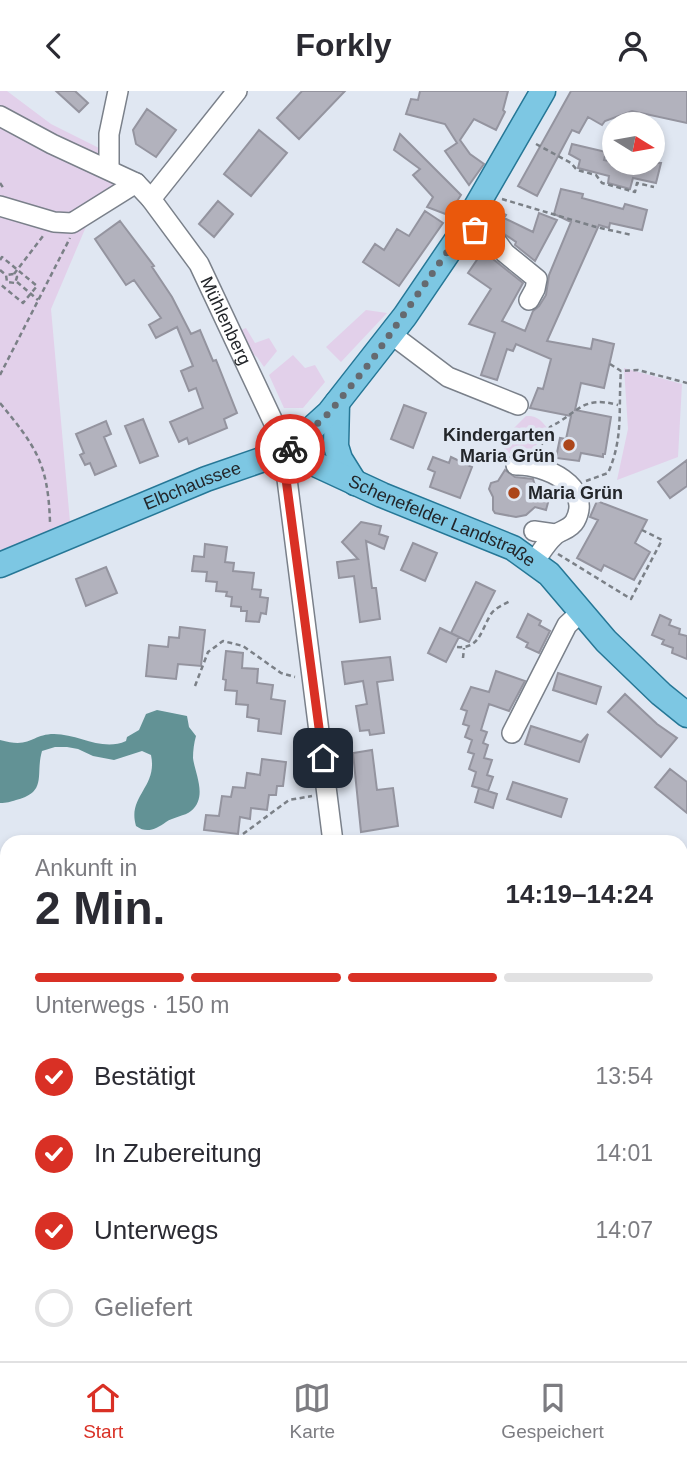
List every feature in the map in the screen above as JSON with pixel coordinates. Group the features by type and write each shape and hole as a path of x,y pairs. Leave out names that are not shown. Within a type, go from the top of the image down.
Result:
{"main road":[{"name":"Elbchaussee","path":"0,565 206,479 287,451 337,403 391,334 466,225 542,92"},
{"path":"337,403 336,446 340,459 355,483"},
{"name":"Schenefelder Landstraße","path":"287,451 355,483 513,548 547,549 549,574 581,612 634,669 687,715"}],"street":[{"path":"0,116 52,144 109,169 109,134 118,91"},
{"path":"151,199 237,91"},
{"name":"Mühlenberg","path":"109,169 136,183 199,264 287,451"},
{"path":"0,206 54,222 67,223 77,221 136,183"},
{"path":"466,225 496,241 505,253 537,279 529,300"},
{"path":"391,334 448,377 519,405"},
{"path":"287,451 286,475 332,835"},
{"path":"523,465 565,479 578,498 574,523 547,549 534,531"},
{"path":"512,733 567,625 581,612"}],"path":[{"path":"529,141 571,163 577,170 596,175 601,183 635,192 637,183 654,187"},
{"path":"496,196 596,227 632,235"},
{"path":"0,375 77,221"},
{"path":"15,281 16,272 54,222"},
{"path":"0,260 2,257 16,272 37,286 23,303 2,286 7,282"},
{"path":"0,270 6,275 7,282"},
{"path":"6,275 16,272"},
{"path":"15,281 38,300"},
{"path":"7,282 12,284 15,281"},
{"path":"610,364 621,371 638,370 687,383"},
{"path":"573,487 608,473 617,454 621,432 618,405 621,371"},
{"path":"523,465 546,439 550,427 571,411 586,403 603,400 618,405"},
{"path":"0,403 30,439 42,467 49,496 51,542"},
{"path":"547,549 631,599 662,540 642,530"},
{"path":"457,647 464,648 478,640 493,611 510,601"},
{"path":"195,686 208,652 223,641 243,646 281,673 298,677"},
{"path":"463,658 464,648"},
{"path":"243,834 289,800 313,796"}],"shaded area":[{"path":"0,91 7,91 51,124 109,153 109,169 0,116"},
{"path":"0,124 108,180 129,194 88,222 51,309 70,522 0,553"},
{"path":"366,310 387,313 341,362 326,347"},
{"path":"246,328 255,343 269,338 277,351 264,367 257,357 248,351 239,331"},
{"path":"293,355 305,368 315,365 325,382 303,408 284,408 269,375"},
{"path":"624,368 682,384 678,457 617,480 628,429"},
{"path":"526,416 539,419 548,429 543,431 532,451 513,455 503,451 510,432"},
{"path":"157,710 187,716 189,727 196,736 193,758 200,792 196,805 188,813 148,830 136,826 134,816 150,775 151,755 142,751 114,760 67,747 42,751 38,782 33,792 14,801 0,803 0,740 19,743 54,734 99,744 117,744 126,741 127,737 139,730 146,714"}],"building":[{"path":"56,91 75,91 88,103 79,112"},
{"path":"302,91 345,91 299,139 277,118"},
{"path":"420,91 508,91 503,110 505,112 496,130 474,119 460,140 470,154 484,164 469,185 445,151 457,143 445,124 406,114 411,99 418,100"},
{"path":"571,91 687,91 687,123 665,118 665,112 602,112 602,125 588,117 579,133 572,130 537,196 518,186"},
{"path":"147,109 176,130 156,157 136,144 133,130"},
{"path":"259,130 287,153 251,196 224,174"},
{"path":"400,134 461,195 448,215 427,207 433,197 413,175 420,169 394,150"},
{"path":"572,144 602,151 602,174 578,168 580,160 569,154"},
{"path":"605,175 658,175 656,183 633,178 630,189 608,183 609,176"},
{"path":"561,189 583,194 582,198 623,209 625,204 647,210 642,230 610,223 609,228 599,225 547,341 591,349 593,339 614,344 604,388 581,383 575,410 611,417 605,454 603,457 581,453 579,461 556,458 560,438 566,439 571,416 530,408 538,388 543,389 551,359 516,344 513,351 507,349 497,380 481,375 495,333 469,324 491,289 468,273 483,251 523,283 502,321 525,331 533,311 546,295 549,275 571,222 554,214"},
{"path":"218,201 233,214 214,237 199,224"},
{"path":"492,208 506,215 504,218 533,232 539,213 557,220 535,261 515,245 516,242 485,221"},
{"path":"425,211 443,223 399,286 363,262 375,244 384,250 397,229 409,236"},
{"path":"120,221 154,266 152,267 172,297 191,334 200,330 213,361 216,360 237,413 224,419 227,428 189,444 187,438 179,442 170,422 203,408 196,388 189,391 181,371 193,366 177,327 156,338 149,325 161,318 134,280 126,285 95,239"},
{"path":"404,405 426,413 413,448 391,439"},
{"path":"143,419 158,456 140,463 125,426"},
{"path":"106,421 111,434 104,437 116,466 95,475 90,463 85,465 80,455 84,453 76,434"},
{"path":"433,457 449,463 451,457 472,467 460,498 430,487 435,472 428,469"},
{"path":"687,460 687,486 670,498 658,482"},
{"name":"Maria Grün","path":"505,470 515,477 533,479 538,496 549,499 546,510 535,507 526,515 516,517 495,513 489,489 491,483 498,481"},
{"path":"597,501 647,520 635,543 650,552 634,580 604,565 601,571 577,558 598,520 590,517"},
{"path":"361,522 381,526 379,534 388,537 384,549 366,541 372,588 376,588 380,619 360,622 354,576 339,578 337,562 358,559 342,542"},
{"path":"413,543 437,553 425,581 401,570"},
{"path":"205,544 227,547 225,562 234,563 233,571 254,573 252,589 261,590 260,597 268,598 266,614 261,613 259,622 246,621 247,611 231,606 232,597 226,596 227,592 216,591 217,582 206,581 207,572 192,571 194,556 204,557"},
{"path":"106,567 117,593 86,606 76,579"},
{"path":"476,582 495,591 469,642 451,633"},
{"path":"528,614 541,621 539,625 550,631 539,653 526,647 528,643 517,637"},
{"path":"660,615 671,620 669,625 680,629 679,634 687,636 687,659 672,653 673,648 662,644 664,640 652,635"},
{"path":"180,627 205,630 201,666 178,664 176,679 146,676 149,645 168,647 169,637 179,638"},
{"path":"440,628 459,637 446,662 428,653"},
{"path":"226,651 243,653 242,668 258,669 257,683 273,685 271,699 285,701 281,734 258,731 259,719 247,717 248,705 236,704 237,691 225,690 226,680 223,679"},
{"path":"390,657 393,680 377,682 384,733 370,735 369,730 360,731 356,706 367,704 363,681 345,684 342,662"},
{"path":"496,671 525,681 509,711 489,704 481,730 487,732 483,743 488,745 484,758 492,760 487,775 493,777 488,791 472,786 476,772 469,769 474,754 468,752 472,740 465,737 469,726 463,724 467,711 461,709 471,687 489,692"},
{"path":"558,673 601,687 596,704 553,690"},
{"path":"625,694 657,724 677,738 661,757 608,712"},
{"path":"531,726 581,742 588,734 579,762 525,744"},
{"path":"372,750 377,790 393,788 398,826 361,832 353,753"},
{"path":"262,759 286,762 283,786 277,786 276,795 269,795 267,810 251,808 250,819 240,817 238,834 204,830 206,815 219,816 222,796 231,797 233,787 245,788 247,773 260,775"},
{"path":"670,769 687,782 687,813 655,787"},
{"path":"513,782 567,799 561,817 507,799"},
{"path":"479,788 497,794 493,808 475,802"}],"way so far":[{"path":"290,449 329,413 372,360 466,225 475,230"}],"place":[{"name":"Kindergarten Maria Grün","path":"569,445"},
{"name":"Maria Grün","path":"514,493"}],"route":[{"path":"290,449 287,451 286,479 323,758"}]}
